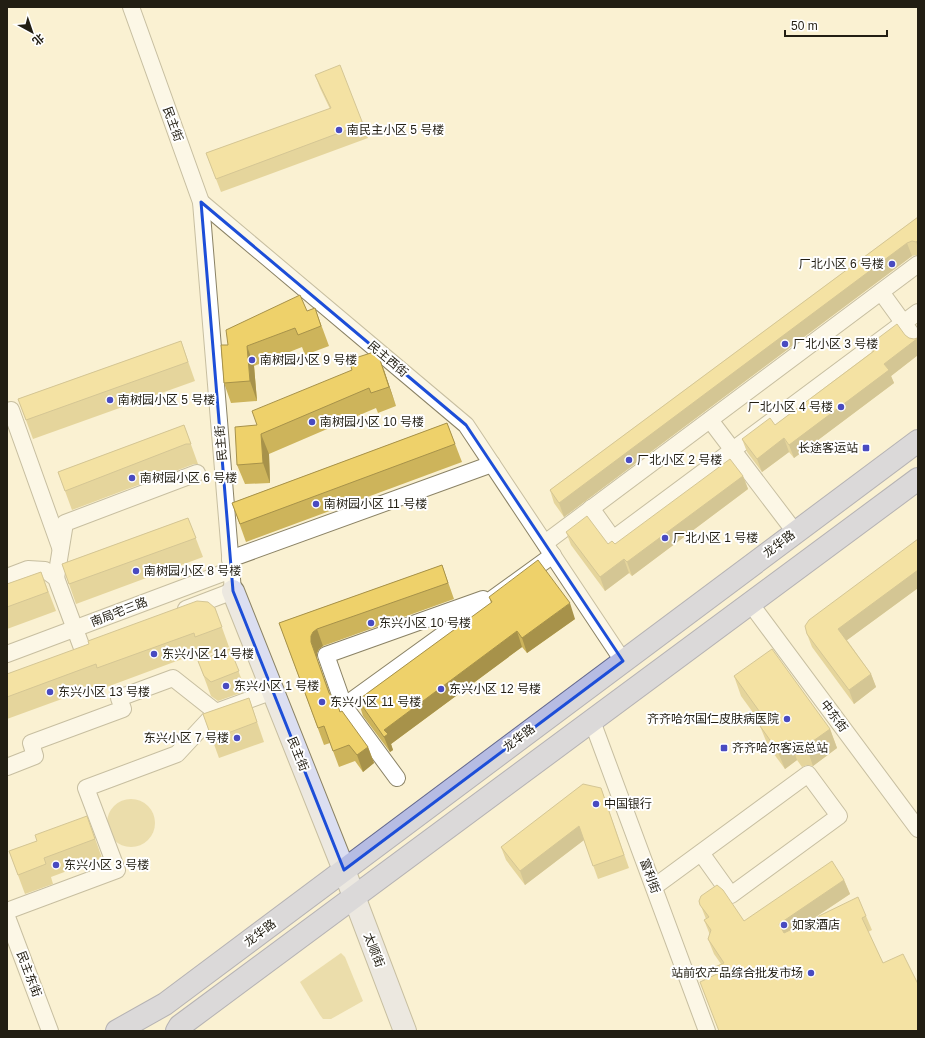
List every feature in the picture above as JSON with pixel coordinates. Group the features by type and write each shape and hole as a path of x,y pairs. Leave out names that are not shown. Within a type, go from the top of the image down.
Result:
{"main road":[{"name":"龙华路","path":"117,1031 165,1004 918,441"},
{"path":"177,1031 180,1026 918,479"},
{"name":"民主街","path":"233,591 344,870"},
{"name":"太顺街","path":"344,870 405,1031"}],"street":[{"name":"民主街","path":"131,7 201,202 233,591"},
{"name":"民主西街","path":"201,202 466,424 623,661"},
{"path":"344,706 499,594 549,549 591,508 918,264"},
{"path":"881,292 918,343"},
{"path":"591,508 613,539 918,312"},
{"path":"11,410 61,548"},
{"path":"710,420 795,532"},
{"name":"南局宅三路","path":"7,654 75,629 231,564 492,464"},
{"path":"82,648 56,578 65,523 197,473"},
{"path":"7,577 28,569 45,570 56,578"},
{"path":"175,613 233,591"},
{"path":"397,778 344,706 326,655 499,594"},
{"name":"中东街","path":"750,604 918,829"},
{"path":"7,766 35,756 31,743 124,709 119,698 173,678 216,712"},
{"path":"7,912 116,870 86,788 176,754 216,712 273,691"},
{"name":"富利街","path":"592,721 707,1031"},
{"path":"654,887 808,774 838,816 731,895 701,853"},
{"name":"民主东街","path":"7,917 50,1031"}],"highlighted area":[{"path":"201,202 466,425 623,661 344,870 233,591"}],"shaded area":[{"path":"126,799 136,799 148,806 155,818 155,828 148,840 136,847 126,847 118,843 111,836 107,828 107,818 111,810 118,803"},
{"path":"341,953 345,957 363,1001 331,1019 323,1019 300,982"}],"building":[{"path":"340,65 363,124 216,179 206,153 331,108 315,75"},
{"path":"918,217 918,240 916,242 912,241 907,243 559,503 550,490"},
{"path":"300,295 307,311 315,308 321,326 298,335 295,328 247,346 250,381 224,383 221,345 228,345 226,330"},
{"path":"897,324 909,338 918,338 884,364 889,370 789,445 784,438 757,459 742,439 770,418 775,425 874,351 869,345"},
{"path":"181,341 188,362 26,420 18,399"},
{"path":"377,351 389,387 371,393 369,388 261,434 263,463 237,465 235,427 257,425 252,411 352,370 349,360"},
{"path":"447,423 455,444 240,524 232,503"},
{"path":"184,425 191,444 186,444 65,491 58,472"},
{"path":"730,459 743,476 627,562 624,559 600,577 566,532 587,516 608,544 612,541 615,544"},
{"path":"188,518 196,538 69,584 62,564"},
{"path":"918,539 918,570 838,629 871,674 849,690 807,634 805,626 809,620"},
{"path":"538,560 570,603 522,638 517,631 384,730 388,734 384,737 358,700 492,602 489,597"},
{"path":"442,565 448,583 317,629 313,632 311,642 329,693 338,706 340,712 342,711 368,747 357,755 349,745 333,751 324,726 318,728 279,623"},
{"path":"41,572 48,592 7,607 7,584"},
{"path":"197,601 208,602 215,608 222,627 195,637 194,633 97,668 96,664 7,697 7,674 89,644 88,641"},
{"path":"230,649 239,671 211,682 204,676 198,661"},
{"name":"齐齐哈尔国仁皮肤病医院","path":"772,649 830,729 806,746 800,745 795,747 790,740 777,750 760,726 767,722 734,676"},
{"path":"249,698 257,722 212,739 203,714"},
{"path":"583,784 601,788 624,855 593,866 579,826 520,871 501,847"},
{"path":"87,816 95,839 44,858 46,864 18,875 9,851 37,841 35,835"},
{"name":"站前农产品综合批发市场","path":"832,861 844,880 779,924 784,933 858,897 866,916 862,918 883,963 903,954 918,984 918,1031 719,1031 700,982 719,973 715,967 724,963 708,939 711,930 704,920 709,917 700,905 699,901 701,896 717,885 723,890 744,921"}],"place":[{"name":"南民主小区 5 号楼","path":"339,130"},
{"name":"厂北小区 6 号楼","path":"892,264"},
{"name":"厂北小区 3 号楼","path":"785,344"},
{"name":"南树园小区 9 号楼","path":"252,360"},
{"name":"南树园小区 5 号楼","path":"110,400"},
{"name":"厂北小区 4 号楼","path":"841,407"},
{"name":"南树园小区 10 号楼","path":"312,422"},
{"name":"长途客运站","path":"866,448"},
{"name":"厂北小区 2 号楼","path":"629,460"},
{"name":"南树园小区 6 号楼","path":"132,478"},
{"name":"南树园小区 11 号楼","path":"316,504"},
{"name":"厂北小区 1 号楼","path":"665,538"},
{"name":"南树园小区 8 号楼","path":"136,571"},
{"name":"东兴小区 10 号楼","path":"371,623"},
{"name":"东兴小区 14 号楼","path":"154,654"},
{"name":"东兴小区 1 号楼","path":"226,686"},
{"name":"东兴小区 12 号楼","path":"441,689"},
{"name":"东兴小区 13 号楼","path":"50,692"},
{"name":"东兴小区 11 号楼","path":"322,702"},
{"name":"齐齐哈尔国仁皮肤病医院","path":"787,719"},
{"name":"东兴小区 7 号楼","path":"237,738"},
{"name":"齐齐哈尔客运总站","path":"724,748"},
{"name":"中国银行","path":"596,804"},
{"name":"东兴小区 3 号楼","path":"56,865"},
{"name":"如家酒店","path":"784,925"},
{"name":"站前农产品综合批发市场","path":"811,973"}]}
